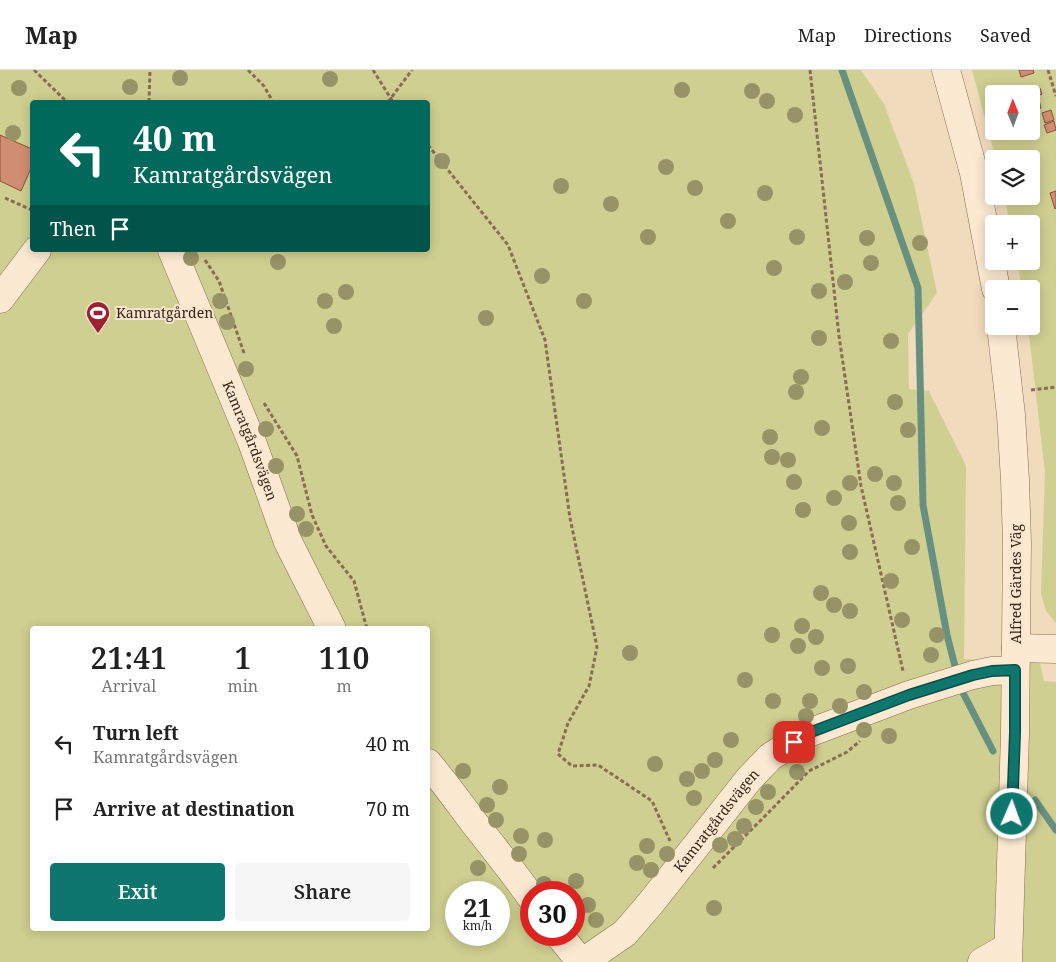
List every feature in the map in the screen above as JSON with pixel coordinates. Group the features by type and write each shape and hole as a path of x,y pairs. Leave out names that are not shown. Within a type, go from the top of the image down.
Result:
{"street":[{"path":"946,70 974,173 994,280"},
{"path":"1,295 35,252"},
{"name":"Kamratgårdsvägen","path":"173,252 252,442 288,542 330,626"},
{"name":"Alfred Gärdes Väg","path":"1002,335 1011,415 1015,480 1015,733 1008,955"},
{"name":"Kamratgårdsvägen","path":"569,946 582,962 625,932 650,904 749,779 770,757 806,734 909,695 992,671 1016,659 1056,649"},
{"path":"430,765 450,788 520,882"},
{"path":"982,962 1008,955"}],"path":[{"path":"34,70 65,100"},
{"path":"149,100 150,70"},
{"path":"248,70 264,86 272,100"},
{"path":"373,70 389,100"},
{"path":"391,100 412,70"},
{"path":"810,70 839,336 861,486 909,695"},
{"path":"1048,70 1056,96"},
{"path":"430,148 508,245 545,340 570,518 597,646 589,686 568,723 558,754 572,766 598,765 652,802 680,865"},
{"path":"6,198 30,209"},
{"path":"202,256 219,281 247,361"},
{"path":"263,400 297,456 312,515 326,546 354,581 366,626"},
{"path":"708,873 809,770 847,752 861,741"}],"green space":[{"path":"0,70 861,70 884,104 914,184 937,293 908,334 909,389 929,391 966,466 964,659 1040,663 1044,681 1056,682 1056,962 0,962"},
{"path":"972,70 1056,70 1056,623 1046,611 1041,594 1045,472 1029,335 1040,335 1040,280 1020,280 1019,270 1040,270 1040,215 1008,215 1006,205 1040,205 1040,150 994,150 991,140 1040,140 1040,85 985,85 985,118"}],"building":[{"path":"1019,70 1033,70 1034,73 1021,77"},
{"path":"1051,110 1054,120 1045,123 1042,113"},
{"path":"1054,121 1056,130 1047,133 1044,125"},
{"path":"0,135 30,148 30,171 21,191 0,181"},
{"path":"1056,191 1056,208 1055,209 1050,193"}],"waterway":[{"path":"842,70 918,288 923,505 947,635 956,670"},
{"path":"961,689 993,751"},
{"path":"1035,800 1056,830"}],"place":[{"name":"Kamratgården","path":"98,334"}],"route":[{"path":"794,742 806,734 909,695 973,675 992,671 1015,670 1012,814"}]}
